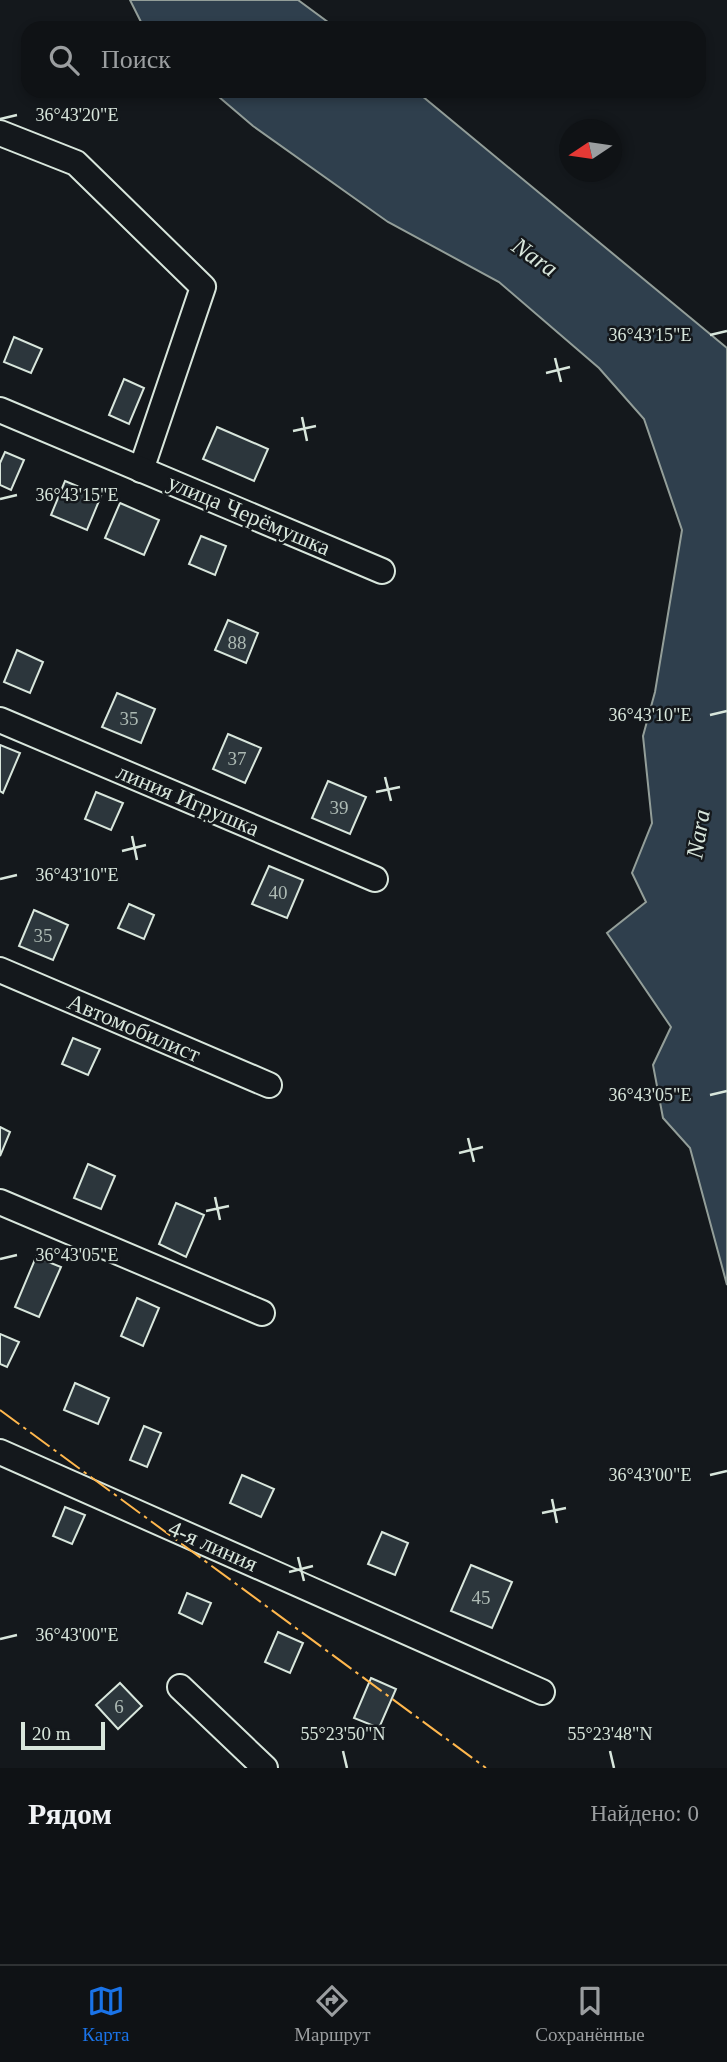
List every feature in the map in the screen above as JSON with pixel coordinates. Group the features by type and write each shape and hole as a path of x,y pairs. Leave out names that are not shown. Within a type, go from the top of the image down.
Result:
{"street":[{"path":"0,133 76,163 202,287 141,470"},
{"name":"улица Черёмушка","path":"0,410 382,571"},
{"name":"линия Игрушка","path":"0,720 375,879"},
{"name":"Автомобилист","path":"0,970 269,1085"},
{"path":"0,1202 262,1313"},
{"name":"4-я линия","path":"0,1452 542,1692"},
{"path":"180,1688 265,1768"}],"water":[{"path":"130,0 298,0 326,21 140,21"},
{"name":"Nara","path":"220,98 424,98 727,348 727,1285 690,1148 663,1118 653,1065 671,1027 607,933 646,902 632,873 652,823 643,736 655,692 682,530 644,419 599,368 499,282 388,222 253,126"}],"building":[{"path":"14,337 42,349 31,373 4,362"},
{"path":"124,379 144,388 129,424 109,415"},
{"path":"217,427 268,449 254,481 203,459"},
{"path":"5,452 24,460 11,490 0,485 0,463"},
{"path":"65,481 101,496 87,530 51,515"},
{"path":"120,503 159,520 144,555 105,538"},
{"path":"201,536 226,546 215,575 189,564"},
{"path":"228,620 258,633 246,663 215,650"},
{"path":"17,650 43,662 30,693 4,682"},
{"path":"117,693 155,709 141,743 102,727"},
{"path":"228,734 261,748 245,783 213,769"},
{"path":"0,745 20,753 3,793 0,791"},
{"path":"328,781 366,797 350,834 312,818"},
{"path":"96,792 123,803 111,830 85,819"},
{"path":"269,866 303,880 287,918 252,904"},
{"path":"129,904 154,915 144,939 118,928"},
{"path":"34,910 68,925 53,960 19,946"},
{"path":"73,1038 100,1049 88,1075 62,1064"},
{"path":"0,1127 10,1132 0,1156"},
{"path":"88,1164 115,1176 101,1209 74,1198"},
{"path":"176,1203 204,1215 186,1257 159,1244"},
{"path":"36,1257 61,1267 39,1317 15,1307"},
{"path":"137,1298 159,1308 143,1346 121,1336"},
{"path":"0,1334 19,1342 7,1367 0,1364"},
{"path":"75,1383 109,1398 98,1424 64,1410"},
{"path":"144,1426 161,1433 147,1467 130,1460"},
{"path":"242,1475 274,1489 261,1517 230,1503"},
{"path":"65,1507 85,1515 72,1544 53,1536"},
{"path":"382,1532 408,1543 395,1575 368,1564"},
{"path":"471,1565 512,1582 492,1628 451,1611"},
{"path":"187,1593 211,1603 202,1624 179,1613"},
{"path":"278,1632 303,1643 290,1673 265,1662"},
{"path":"371,1678 396,1689 379,1728 354,1718"},
{"path":"120,1683 142,1706 118,1729 96,1705"}],"power":[{"path":"0,1410 486,1768"}]}
